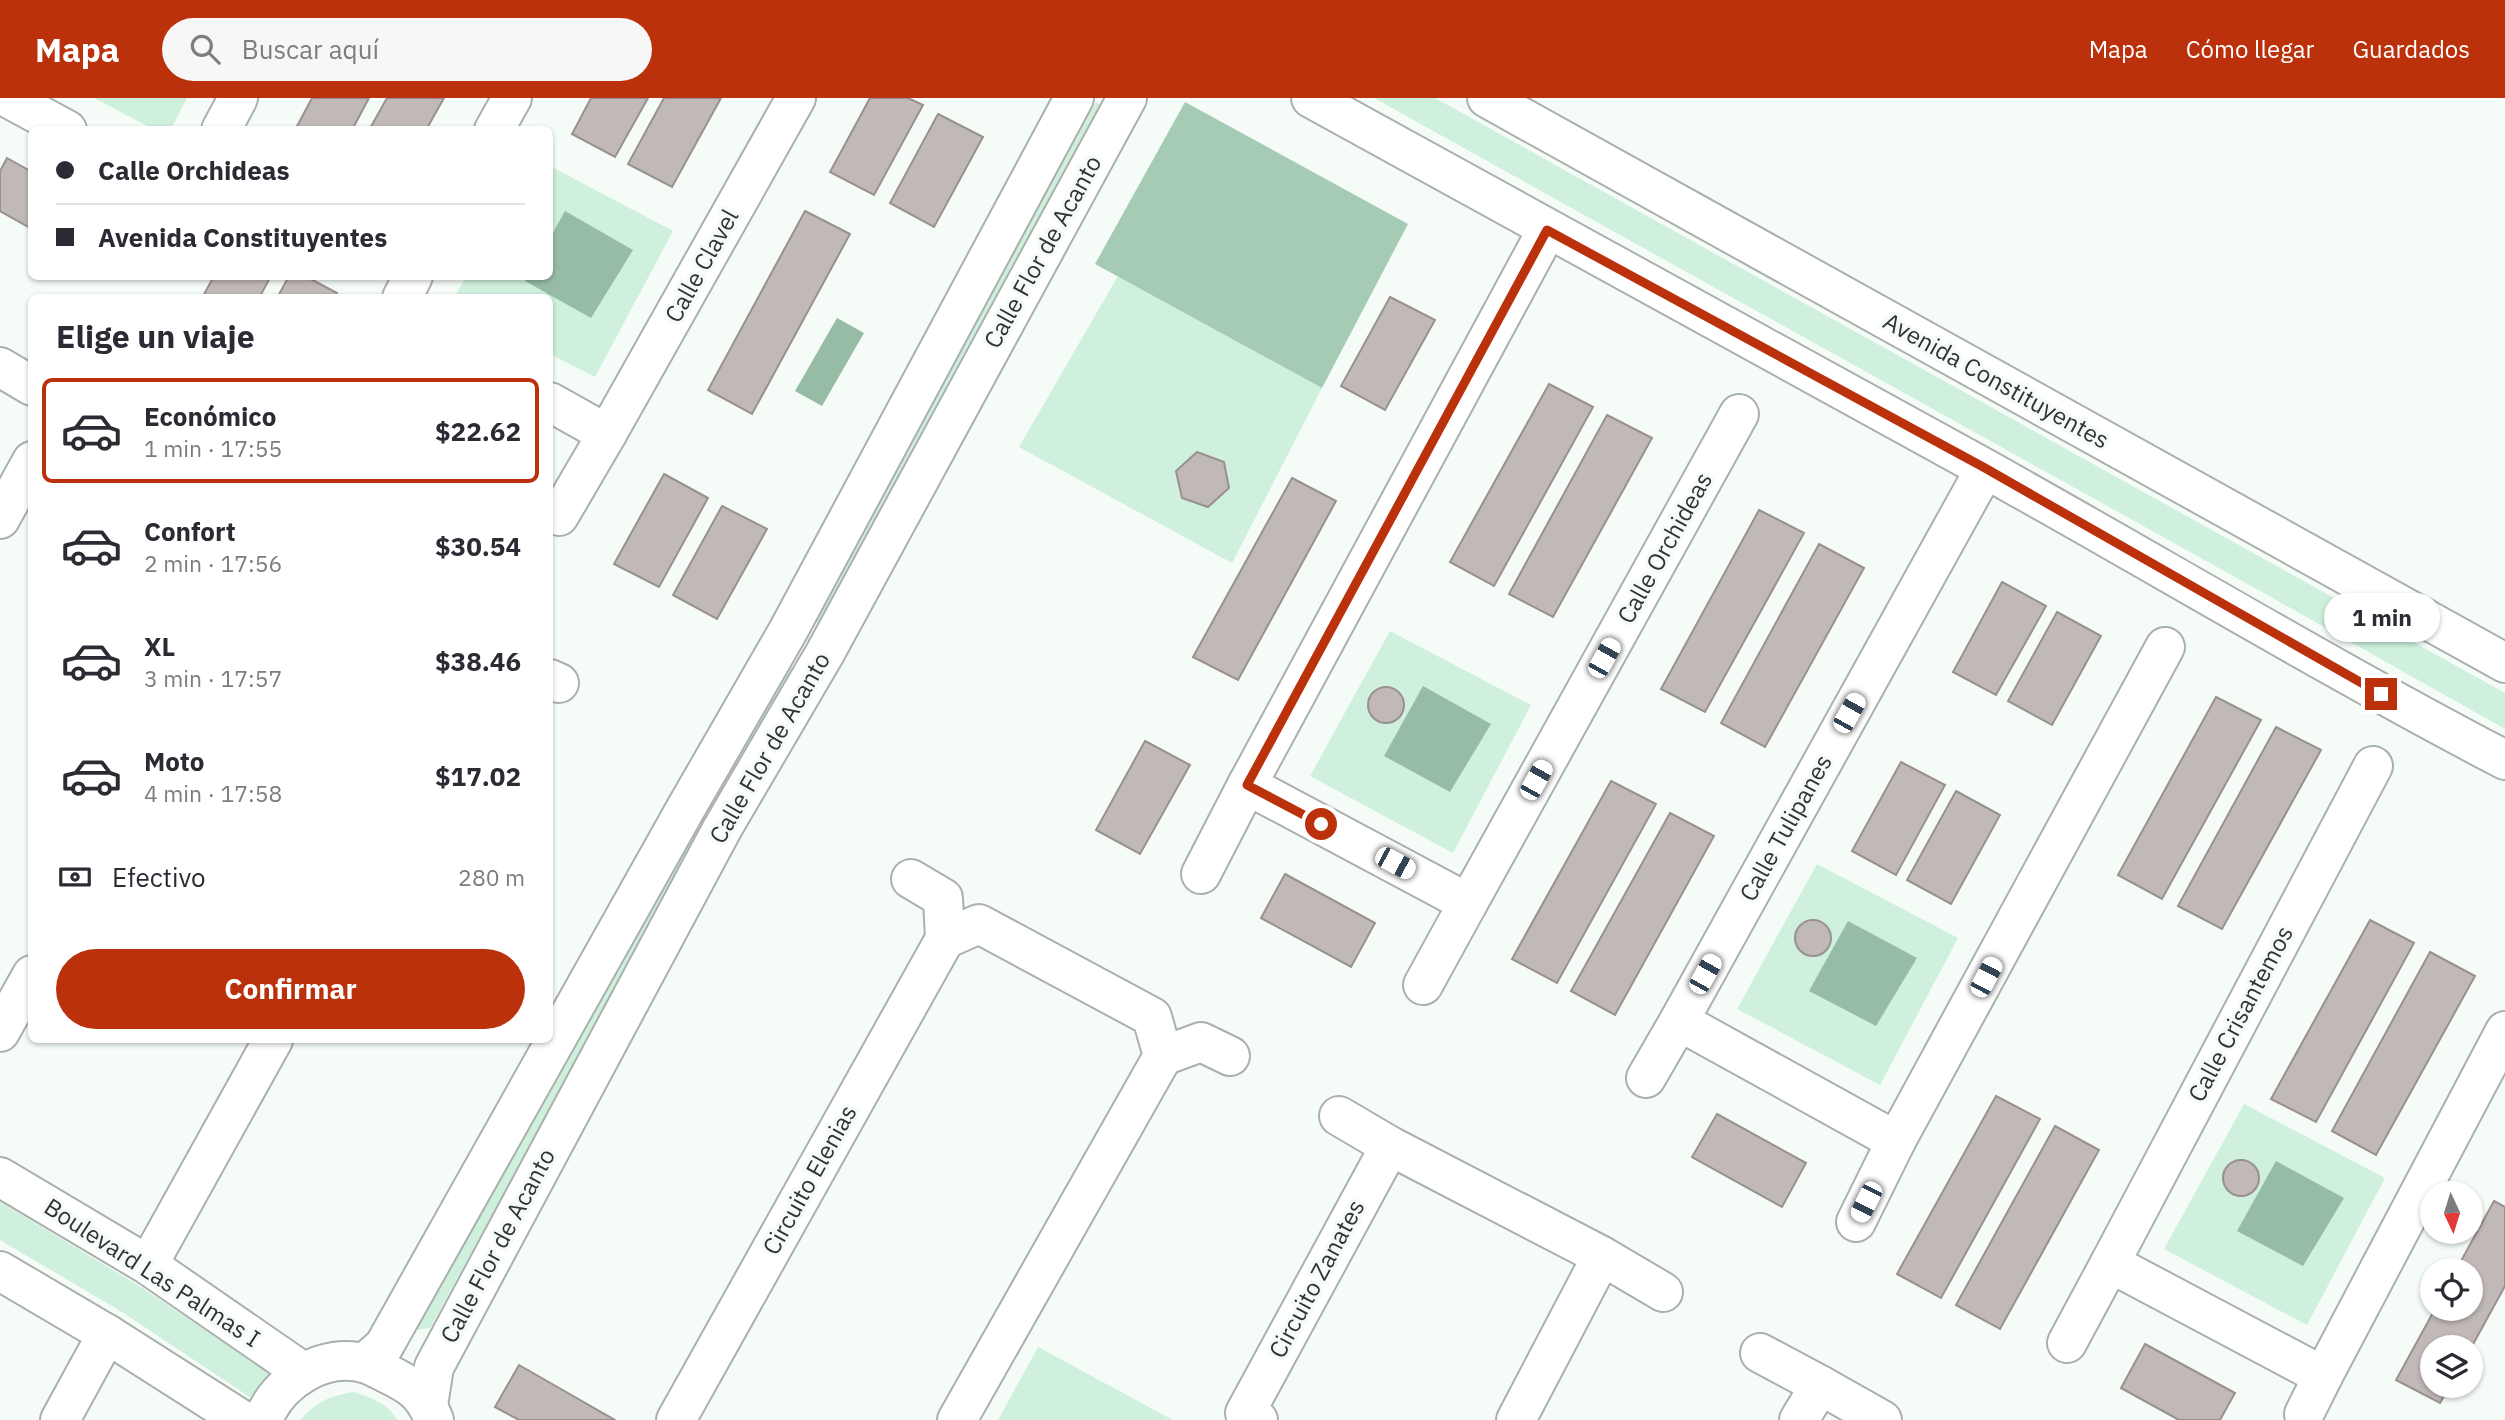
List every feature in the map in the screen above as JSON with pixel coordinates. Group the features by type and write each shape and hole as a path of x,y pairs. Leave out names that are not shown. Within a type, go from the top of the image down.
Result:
{"street":[{"path":"8,98 60,126"},
{"path":"223,126 238,98"},
{"path":"496,126 512,98"},
{"name":"Calle Clavel","path":"559,516 796,98"},
{"name":"Calle Flor de Acanto","path":"365,1363 384,1346 788,631 1074,98"},
{"name":"Calle Flor de Acanto","path":"431,1412 434,1367 722,829 825,653 1127,98"},
{"path":"1311,98 1547,230 1985,468 2392,701 2505,760"},
{"name":"Avenida Constituyentes","path":"1487,98 2505,663"},
{"path":"1201,874 1547,230"},
{"path":"0,368 28,384"},
{"path":"553,404 607,434"},
{"name":"Calle Orchideas","path":"1423,985 1739,414"},
{"path":"0,519 28,468"},
{"name":"Calle Tulipanes","path":"1646,1078 1985,468"},
{"path":"788,631 825,653"},
{"path":"1856,1222 1896,1141 2165,648"},
{"name":"Calle Crisantemos","path":"2067,1343 2373,766"},
{"path":"1247,785 1468,903"},
{"path":"686,808 722,829"},
{"path":"911,879 943,898 945,939 979,924 1152,1017 1163,1056"},
{"name":"Circuito Elenias","path":"676,1420 945,939"},
{"path":"0,1032 28,982"},
{"path":"1679,1021 1896,1141"},
{"path":"2304,1414 2505,1031"},
{"path":"957,1420 1163,1056 1201,1042 1230,1056"},
{"path":"148,1265 271,1043"},
{"path":"1339,1116 1390,1146 1602,1256 1663,1292"},
{"name":"Circuito Zanates","path":"1252,1416 1390,1146"},
{"name":"Boulevard Las Palmas I","path":"0,1177 148,1265 303,1372"},
{"path":"1516,1420 1602,1256"},
{"path":"2110,1263 2323,1376"},
{"path":"0,1271 107,1334 242,1420"},
{"path":"60,1420 107,1334"},
{"path":"1760,1353 1882,1420"},
{"path":"262,1420 283,1387 303,1372 332,1362 365,1363 411,1385 431,1412"},
{"path":"1799,1420 1820,1385"}],"shaded area":[{"path":"94,98 187,98 173,126 147,126"},
{"path":"1374,98 1435,98 2505,693 2505,729 2269,596"},
{"path":"1096,102 1104,107 826,617 816,623 814,611"},
{"path":"1185,102 1408,224 1322,388 1095,264"},
{"path":"553,168 673,231 595,377 553,356 553,294 456,294 464,280 553,280"},
{"path":"565,211 633,250 591,318 553,297 553,294 525,281 553,280 553,233"},
{"path":"1118,276 1322,388 1232,563 1019,447"},
{"path":"837,318 864,333 822,406 795,391"},
{"path":"1390,631 1531,705 1453,853 1310,776"},
{"path":"791,663 792,670 726,790 718,795 717,784"},
{"path":"1423,686 1491,724 1450,792 1384,756"},
{"path":"692,840 692,850 430,1328 415,1330 686,842"},
{"path":"1817,864 1958,938 1880,1085 1737,1009"},
{"path":"1848,921 1917,958 1876,1026 1809,991"},
{"path":"2244,1104 2385,1178 2307,1325 2164,1249"},
{"path":"2276,1161 2344,1198 2303,1266 2237,1231"},
{"path":"0,1202 136,1284 268,1371 267,1392 251,1398 122,1312 0,1240"},
{"path":"1038,1347 1173,1420 998,1420"},
{"path":"354,1392 384,1405 397,1420 301,1420 324,1400"}],"building":[{"path":"312,98 369,98 354,126 297,126"},
{"path":"387,98 444,98 428,126 371,126"},
{"path":"591,98 648,98 615,157 572,134"},
{"path":"664,98 721,98 672,187 628,164"},
{"path":"870,98 908,98 923,105 874,195 830,172"},
{"path":"938,114 983,137 934,227 890,203"},
{"path":"7,158 28,170 28,227 0,211 0,171"},
{"path":"805,211 850,234 752,414 708,390"},
{"path":"212,280 269,280 261,294 204,294"},
{"path":"287,280 313,280 337,293 336,294 279,294"},
{"path":"1390,297 1435,320 1385,410 1341,386"},
{"path":"1549,384 1593,407 1494,586 1450,562"},
{"path":"1607,415 1652,438 1553,617 1509,594"},
{"path":"1197,452 1224,462 1229,488 1208,507 1182,498 1176,471"},
{"path":"664,474 708,498 659,587 614,564"},
{"path":"1292,478 1336,501 1238,680 1193,657"},
{"path":"722,506 767,529 717,619 673,595"},
{"path":"1759,510 1804,533 1705,712 1661,689"},
{"path":"1819,544 1864,568 1765,747 1721,723"},
{"path":"2002,582 2046,606 1996,695 1953,672"},
{"path":"2057,612 2101,636 2052,725 2008,701"},
{"path":"1386,687 1399,692 1404,705 1399,718 1386,723 1373,718 1368,705 1373,692"},
{"path":"2216,697 2261,720 2162,899 2118,875"},
{"path":"2276,727 2321,750 2222,929 2178,906"},
{"path":"1145,741 1190,765 1140,854 1096,830"},
{"path":"1901,762 1945,785 1896,875 1852,851"},
{"path":"1611,781 1656,804 1557,983 1512,959"},
{"path":"1956,791 2000,815 1951,904 1907,880"},
{"path":"1670,813 1714,836 1615,1015 1571,991"},
{"path":"1285,874 1375,923 1351,967 1261,918"},
{"path":"1813,920 1826,925 1831,938 1826,951 1813,956 1800,951 1795,938 1800,925"},
{"path":"2370,920 2414,943 2316,1122 2271,1099"},
{"path":"2430,952 2475,976 2376,1155 2332,1131"},
{"path":"1996,1096 2040,1119 1941,1298 1897,1274"},
{"path":"1717,1114 1806,1163 1782,1207 1692,1157"},
{"path":"2055,1126 2099,1150 2000,1329 1956,1305"},
{"path":"2241,1160 2254,1165 2259,1178 2254,1191 2241,1196 2228,1191 2223,1178 2228,1165"},
{"path":"2494,1201 2505,1207 2505,1286 2478,1335 2421,1335 2428,1321 2483,1321 2483,1258 2463,1258 2470,1244 2483,1244 2483,1221"},
{"path":"2420,1336 2420,1393 2396,1380"},
{"path":"2145,1344 2235,1393 2220,1420 2179,1420 2121,1388"},
{"path":"519,1365 615,1420 519,1420 495,1407"},
{"path":"2430,1398 2443,1398 2440,1403"}],"route":[{"path":"1321,824 1247,785 1547,230 1985,468 2381,694"}]}
